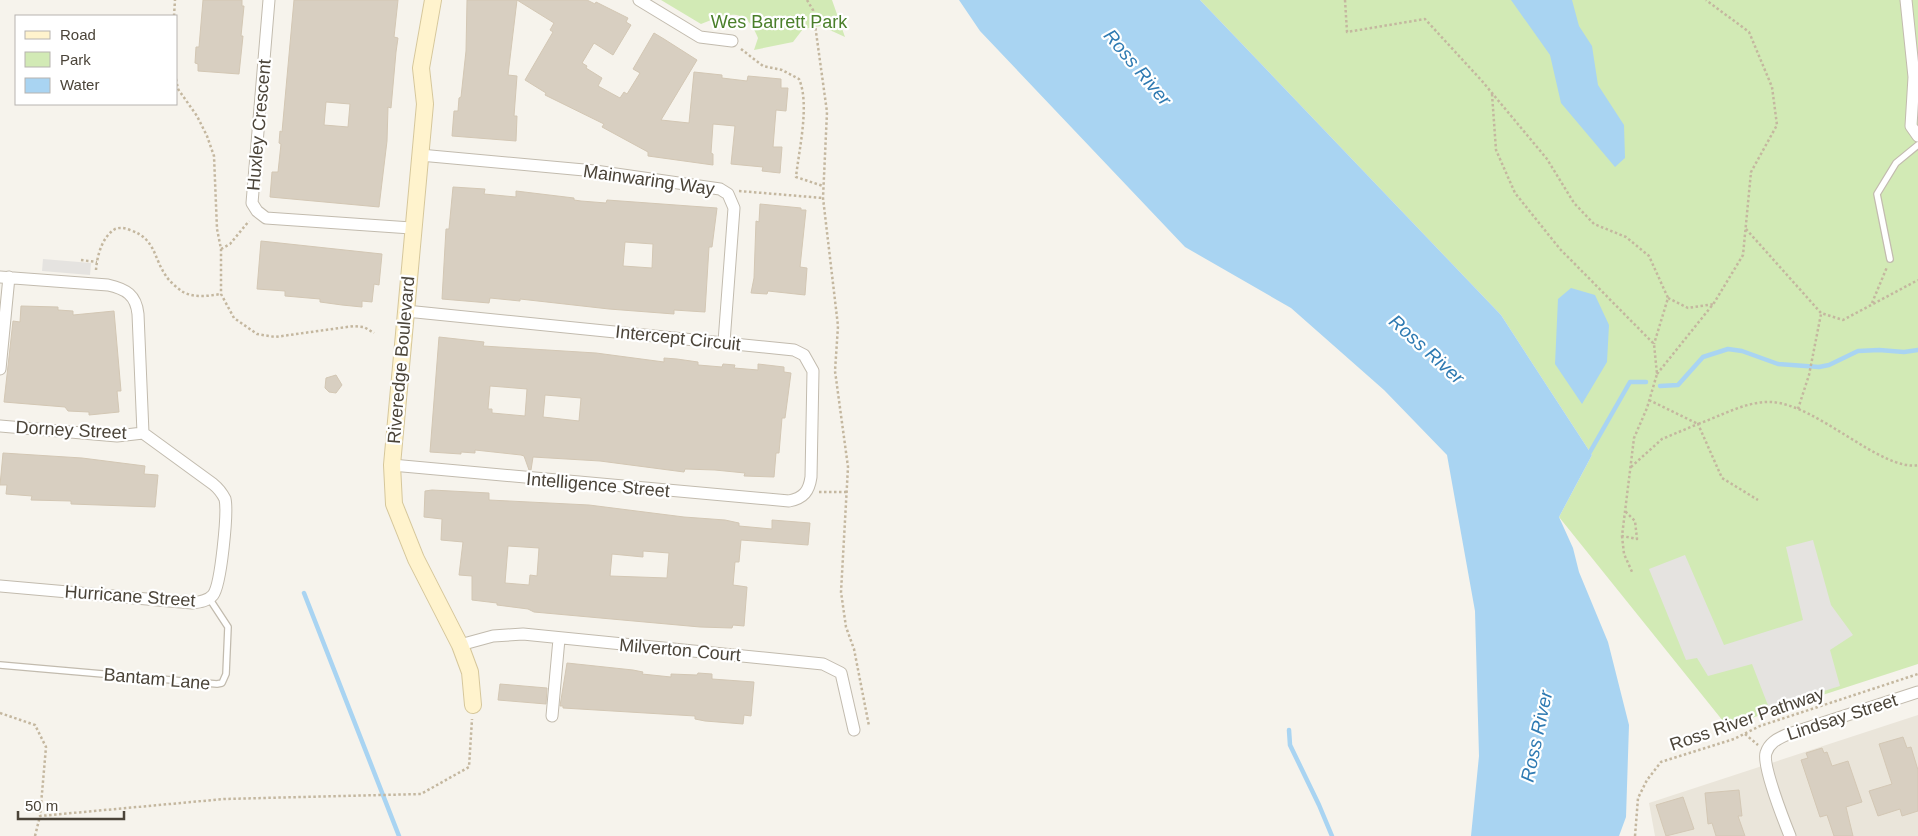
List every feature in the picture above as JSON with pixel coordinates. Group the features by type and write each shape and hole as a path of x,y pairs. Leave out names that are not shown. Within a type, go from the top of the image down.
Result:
{"street":[{"name":"Huxley Crescent","path":"269,0 252,203 257,211 266,218 412,228"},
{"name":"Riveredge Boulevard","path":"433,0 421,68 424,104 392,465 394,504 416,558 460,645 470,672 473,705"},
{"path":"639,0 700,37 732,41"},
{"path":"1907,0 1914,77 1911,126 1918,136"},
{"name":"Mainwaring Way","path":"420,155 595,171 720,189 728,194 734,208 724,342"},
{"path":"0,369 4,277 108,285 125,290 134,299 138,314 143,433"},
{"name":"Intercept Circuit","path":"406,312 794,350 804,355 810,362 812,371 807,491"},
{"name":"Dorney Street","path":"0,426 117,436 143,433"},
{"name":"Hurricane Street","path":"0,586 192,603 209,598 214,594 220,580 225,500 221,491 213,484 143,433"},
{"name":"Intelligence Street","path":"392,465 790,502 807,491"},
{"name":"Milverton Court","path":"460,645 507,634 823,664 840,673 854,730"},
{"path":"552,716 559,639"},
{"name":"Lindsay Street","path":"1790,836 1765,761 1769,746 1776,739 1786,735 1918,692"}],"lane":[{"path":"1890,259 1877,194 1896,163 1918,145"},
{"name":"Bantam Lane","path":"0,665 222,683 226,674 228,627 209,598"}],"path":[{"path":"174,15 175,0"},
{"path":"807,0 813,10 827,112 823,198 838,326 835,371 848,467 841,592 846,627 854,649 869,726"},
{"path":"1346,0 1347,32 1425,18 1547,159 1574,203 1594,224 1626,237 1649,256 1668,298 1688,308 1714,304"},
{"path":"1633,574 1624,554 1622,536 1634,438 1657,374 1714,304 1743,255 1751,172 1777,125 1772,87 1749,32 1706,0"},
{"path":"732,41 763,66 782,70 800,79 804,102 796,176 823,186"},
{"path":"178,89 197,116 214,156 217,229 221,249 221,294 234,318 257,334 292,336 354,326 364,327 374,333"},
{"path":"1492,94 1496,150 1515,193 1560,250 1654,344"},
{"path":"728,194 737,191 823,198"},
{"path":"221,249 230,244 257,211"},
{"path":"96,270 100,249 111,232 118,228 126,229 148,240 156,252 168,279 183,292 203,296 221,294"},
{"path":"1746,229 1821,313 1843,320 1918,280"},
{"path":"1872,305 1890,259"},
{"path":"81,260 97,262"},
{"path":"1657,374 1654,344 1668,298"},
{"path":"1798,409 1809,375 1821,313"},
{"path":"1649,400 1698,424 1722,478 1758,500"},
{"path":"1630,468 1662,440 1753,403 1772,402 1798,409 1847,434 1878,455 1909,467 1918,465"},
{"path":"807,491 848,492"},
{"path":"1622,536 1637,539 1635,521 1625,511"},
{"name":"Ross River Pathway","path":"1635,836 1638,798 1647,780 1661,762 1734,740 1760,726 1918,674"},
{"path":"40,816 224,799 421,794 469,767 473,705"},
{"path":"0,713 36,725 46,746 40,816 35,836"}],"shaded area":[{"path":"43,259 91,263 90,275 42,271"},
{"path":"1813,540 1831,605 1853,635 1830,650 1840,686 1769,708 1752,664 1708,676 1697,658 1686,660 1649,569 1685,555 1724,645 1803,620 1786,547"},
{"path":"1918,715 1918,836 1655,836 1649,803"}],"green space":[{"name":"Wes Barrett Park","path":"661,0 832,0 845,37 821,26 803,29 793,42 754,50 758,38 747,20 741,16 727,15 701,24"},
{"path":"1200,0 1918,0 1918,664 1727,726 1559,517 1592,455 1501,315"}],"water":[{"name":"Ross River","path":"959,0 1200,0 1501,315 1592,455 1559,517 1573,548 1579,572 1608,642 1629,725 1626,817 1619,836 1471,836 1479,756 1475,611 1447,455 1384,390 1291,308 1185,247 980,31"},
{"path":"1511,0 1572,0 1579,26 1592,46 1598,85 1624,125 1625,158 1615,167 1561,103 1550,55"},
{"path":"1571,288 1595,295 1609,325 1607,362 1582,404 1555,364 1558,299"}],"building":[{"path":"203,0 242,0 242,6 244,6 241,36 243,36 239,74 198,71 198,64 195,63 196,47 199,47"},
{"path":"294,0 398,0 394,37 398,38 391,108 388,107 387,141 379,207 270,197 272,172 278,172 281,144 279,143 280,131 282,132","holes":["326,102 350,104 348,127 324,125"]},
{"path":"467,0 517,0 508,75 517,76 514,116 517,116 516,141 452,136 454,111 458,111 459,98 461,97 466,51"},
{"path":"517,0 587,0 595,4 596,2 628,18 626,22 631,25 613,55 594,43 582,63 587,66 586,68 602,78 598,86 620,98 624,92 627,94 640,73 633,69 654,33 697,60 661,120 689,123 694,72 722,75 722,78 747,81 748,76 781,79 781,88 788,88 786,111 776,110 773,147 782,147 780,173 762,171 763,167 731,164 735,126 713,124 711,153 713,154 713,165 648,156 648,152 602,127 604,124 545,95 546,93 525,80 553,32 550,30 554,23"},
{"path":"453,187 485,189 484,194 516,197 516,191 574,198 574,200 581,201 606,203 607,200 717,208 712,247 709,247 705,312 674,310 674,314 520,299 520,301 490,298 489,303 442,299 446,229 449,229","holes":["625,242 653,244 652,268 623,266"]},
{"path":"760,204 806,210 800,267 807,268 805,295 768,291 767,294 751,293 754,278 756,221 759,222"},
{"path":"261,241 382,254 379,285 374,284 372,302 362,301 362,307 342,305 320,302 320,299 285,296 285,291 257,289"},
{"path":"21,306 58,307 58,310 73,311 73,315 114,311 121,391 117,391 119,412 89,415 89,412 68,411 65,407 4,402 13,321 20,322"},
{"path":"439,337 484,342 483,346 596,353 664,362 664,358 677,359 698,362 698,365 722,367 723,364 735,365 734,368 758,370 758,364 784,367 784,372 791,373 785,418 782,418 779,453 776,453 774,477 744,476 745,473 715,470 685,469 684,472 600,461 533,457 531,470 529,470 524,456 521,455 475,450 475,453 461,452 461,454 430,452","holes":["490,386 527,389 525,416 492,413 492,409 488,409","545,395 581,398 579,421 543,417"]},
{"path":"336,375 342,385 336,393 329,392 325,388 326,378"},
{"path":"3,453 82,458 145,466 144,474 158,475 155,507 71,504 71,501 31,500 32,496 6,494 7,485 0,485"},
{"path":"425,491 489,493 489,500 589,505 684,517 725,520 739,523 739,526 772,529 772,520 810,523 808,545 741,540 739,562 735,562 733,585 747,587 744,626 733,625 732,628 700,627 534,612 528,609 497,605 497,603 472,600 472,576 459,575 463,542 441,540 442,519 424,517","holes":["508,546 539,548 537,576 530,575 529,585 505,583","643,551 669,553 667,578 610,576 612,554 643,557"]},
{"path":"567,663 633,670 643,672 642,674 671,677 671,674 712,674 712,679 754,682 751,716 744,715 743,724 705,721 695,719 695,716 563,708 563,706 560,706"},
{"path":"500,684 547,688 546,704 498,700"},
{"path":"1903,737 1907,748 1911,747 1918,770 1918,811 1902,816 1900,809 1878,816 1869,791 1892,784 1879,744"},
{"path":"1822,748 1824,753 1827,752 1832,766 1848,761 1862,802 1846,807 1853,836 1834,836 1827,815 1820,817 1801,760 1808,758 1806,753"},
{"path":"1739,790 1742,816 1738,816 1745,836 1716,836 1712,823 1708,824 1705,793"},
{"path":"1683,797 1694,829 1666,836 1656,805"}],"waterway":[{"path":"1660,386 1678,385 1703,357 1728,349 1742,351 1778,364 1819,367 1829,365 1858,351 1904,352 1918,350"},
{"path":"1590,452 1630,382 1646,382"},
{"path":"304,593 399,836"},
{"path":"1289,730 1290,745 1332,836"}]}
